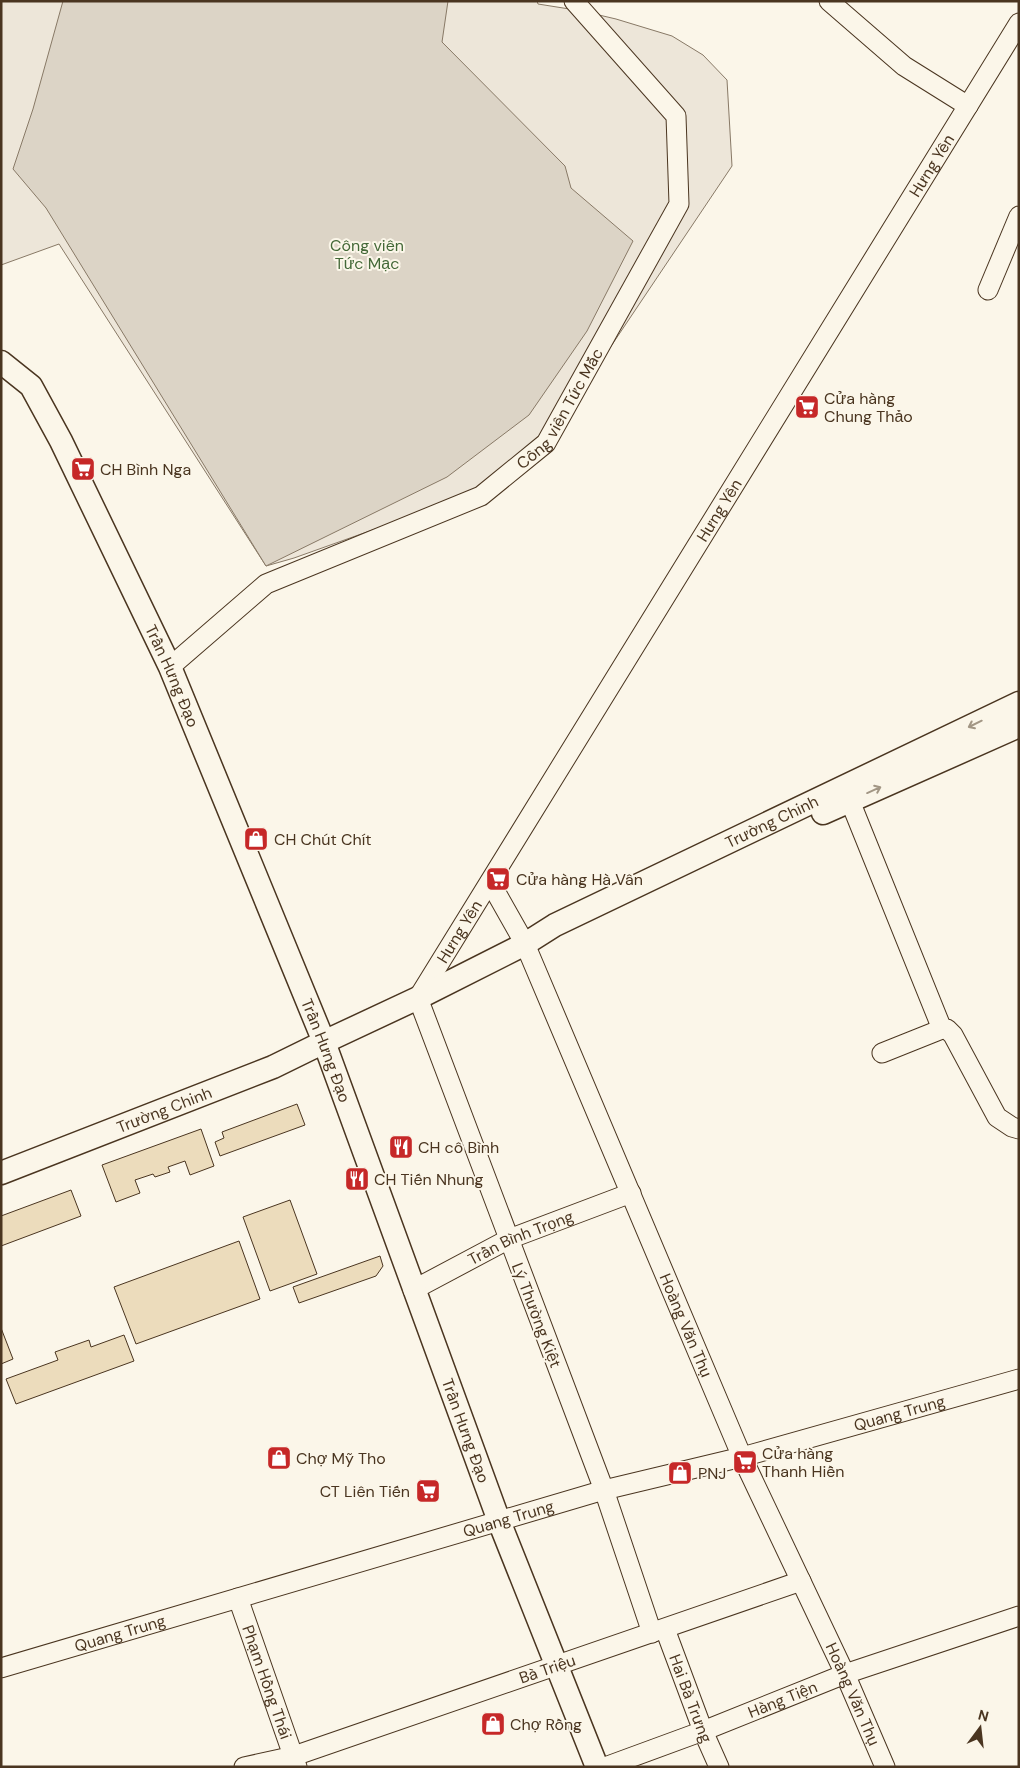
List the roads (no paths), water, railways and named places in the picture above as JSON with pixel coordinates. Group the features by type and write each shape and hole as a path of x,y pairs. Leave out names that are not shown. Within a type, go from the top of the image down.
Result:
{"main road":[{"name":"Trần Hưng Đạo","path":"1,362 31,386 61,441 170,667 324,1042 498,1520 596,1767"},
{"name":"Trường Chinh","path":"1,1173 273,1067 418,998 525,944 555,925 766,831 1019,703"},
{"name":"Trường Chinh","path":"766,831 850,801 1019,726"},
{"name":"Trường Chinh","path":"1,1158 271,1052 324,1042"}],"street":[{"name":"Công viên Tức Mắc","path":"170,667 266,584 481,496 546,443 679,204 676,116 574,1"},
{"path":"829,1 904,66 968,106"},
{"name":"Hưng Yên","path":"418,998 1019,23"},
{"path":"988,290 1019,216"},
{"path":"850,801 942,1029"},
{"name":"Hoàng Văn Thụ","path":"490,882 525,944 742,1457 845,1674 884,1767"},
{"name":"Lý Thường Kiệt","path":"418,998 659,1631"},
{"path":"882,1053 942,1029 947,1029 953,1035 997,1116 1012,1127 1019,1129"},
{"name":"Trần Bình Trọng","path":"413,1290 509,1239 631,1193"},
{"name":"Quang Trung","path":"1,1668 498,1520 604,1490 742,1457 1019,1379"},
{"name":"Bà Triệu","path":"244,1767 295,1762 555,1665 801,1581"},
{"name":"Phạm Hồng Thái","path":"238,1598 295,1762"},
{"name":"Hàng Tiện","path":"605,1767 703,1731 845,1674 1019,1616"},
{"name":"Hai Bà Trưng","path":"659,1631 719,1767"}],"place":[{"name":"Cửa hàng Chung Thảo","path":"807,407"},
{"name":"CH Bình Nga","path":"83,469"},
{"name":"CH Chút Chít","path":"256,839"},
{"name":"Cửa hàng Hà Vân","path":"498,879"},
{"name":"CH cô Bình","path":"401,1147"},
{"name":"CH Tiến Nhung","path":"357,1179"},
{"name":"Chợ Mỹ Tho","path":"279,1458"},
{"name":"Cửa hàng Thanh Hiền","path":"745,1462"},
{"name":"PNJ","path":"680,1473"},
{"name":"CT Liên Tiến","path":"428,1491"},
{"name":"Chợ Rồng","path":"493,1724"}],"park label":[{"name":"Công viên Tức Mạc","path":"367,254"}]}
